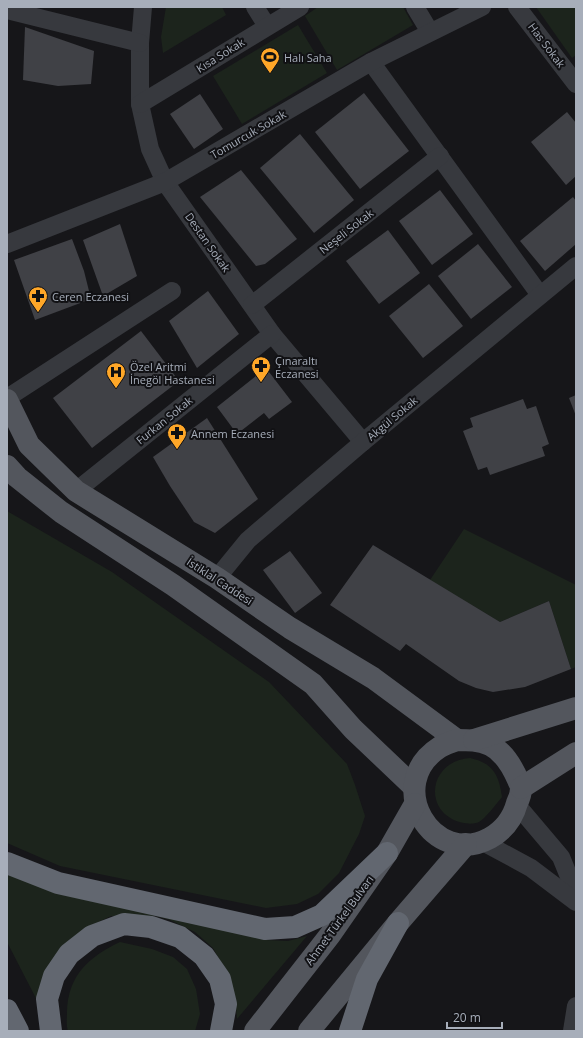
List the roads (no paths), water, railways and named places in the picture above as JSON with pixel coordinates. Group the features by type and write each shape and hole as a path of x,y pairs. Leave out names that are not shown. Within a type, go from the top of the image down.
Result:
{"highway":[{"path":"7,863 58,883 266,929 295,927 322,915 387,853"},
{"path":"350,1031 367,979 398,923"},
{"path":"51,1031 47,999 54,976 61,965 69,954 92,936 124,924 151,927 180,937 204,956 220,979 226,1004 222,1031"},
{"path":"7,1010 18,1031"}],"main road":[{"name":"İstiklal Caddesi","path":"7,399 29,445 76,491 217,578 290,628 373,678 465,740"},
{"path":"7,466 61,512 173,585 313,684 415,796"},
{"path":"475,843 449,841 434,833 422,820 415,796 418,771 427,756 441,746 576,708"},
{"path":"309,1031 398,923 475,843 499,833 510,820 519,796 514,770 504,756 490,745 465,740"},
{"path":"519,796 576,753"},
{"name":"Ahmet Türkel Bulvarı","path":"255,1031 330,935 387,853 415,796"}],"street":[{"name":"Destan Sokak","path":"143,7 140,43 140,104 150,149 165,182 272,334 363,442"},
{"path":"255,7 267,26"},
{"name":"Kısa Sokak","path":"140,104 300,7"},
{"path":"415,7 430,32"},
{"name":"Tomurcuk Sokak","path":"7,244 165,182 371,62 482,7"},
{"name":"Has Sokak","path":"517,7 576,84"},
{"path":"7,10 140,43"},
{"path":"371,62 540,295"},
{"name":"Neşeli Sokak","path":"252,305 440,156"},
{"name":"Akgül Sokak","path":"217,578 248,540 363,442 576,266"},
{"path":"7,399 172,291"},
{"name":"Furkan Sokak","path":"76,491 272,334"},
{"path":"519,796 561,857 576,894"},
{"path":"475,843 531,868 576,902"},
{"path":"572,1031 576,1006"}],"place":[{"name":"Halı Saha","path":"270,74"},
{"name":"Ceren Eczanesi","path":"38,313"},
{"name":"Çınaraltı Eczanesi","path":"261,383"},
{"name":"Özel Aritmi İnegöl Hastanesi","path":"116,389"},
{"name":"Annem Eczanesi","path":"177,450"}]}
